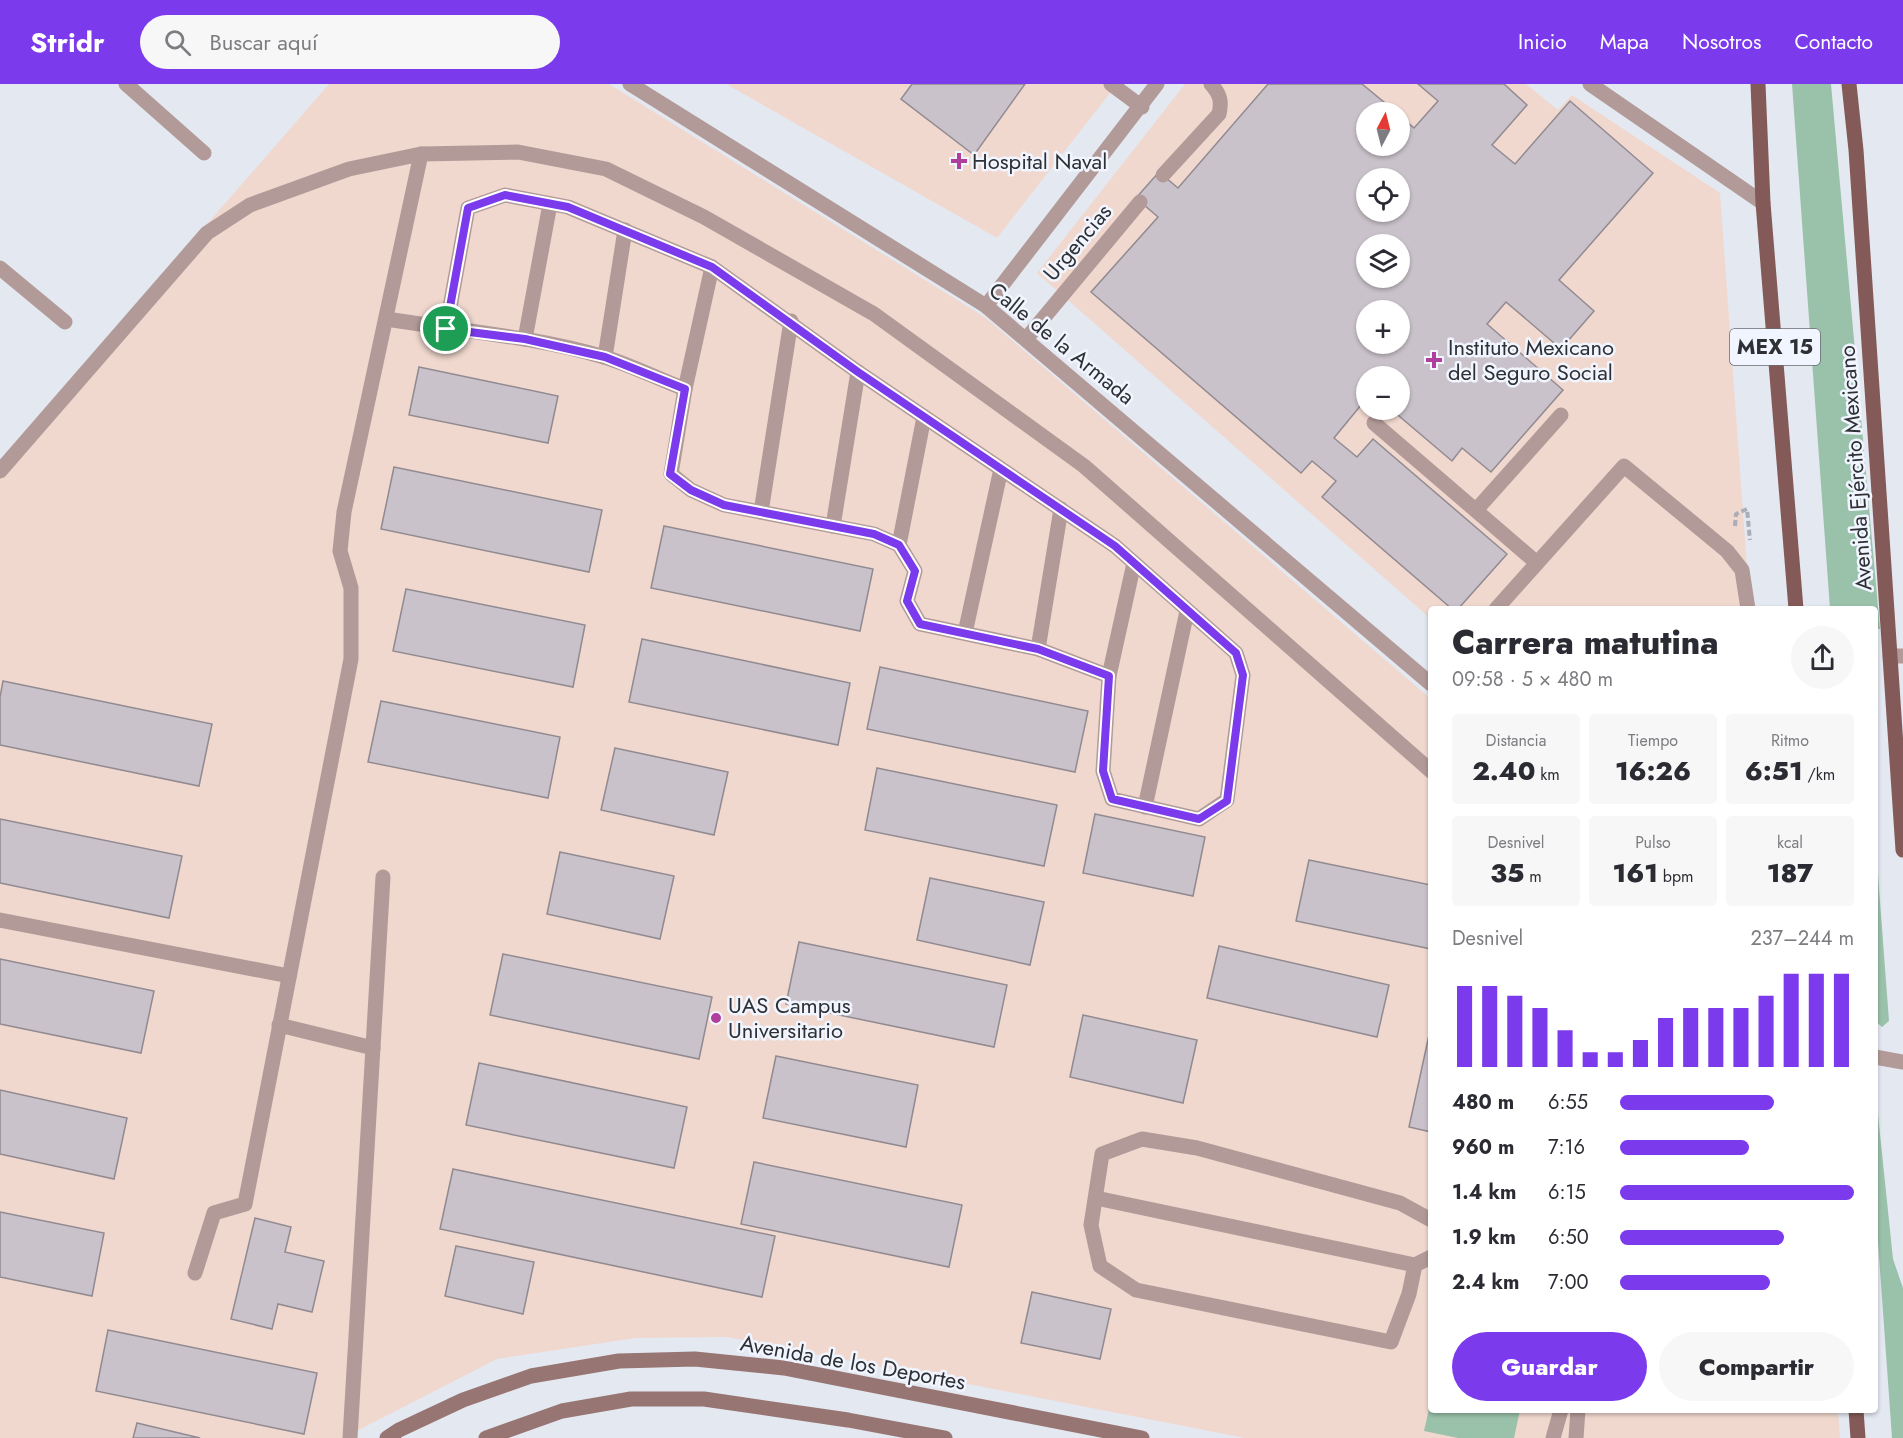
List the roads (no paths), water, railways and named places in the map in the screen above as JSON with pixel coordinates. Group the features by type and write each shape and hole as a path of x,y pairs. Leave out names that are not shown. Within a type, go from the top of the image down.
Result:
{"main road":[{"name":"MEX 15","path":"1758,84 1763,203 1796,606"},
{"name":"Avenida Ejército Mexicano","path":"1849,84 1897,656 1903,850"},
{"name":"Avenida de los Deportes","path":"387,1438 463,1400 531,1376 619,1361 694,1359 784,1368 1142,1438"},
{"path":"486,1438 562,1411 631,1399 704,1399 848,1420 945,1438"},
{"path":"1856,1413 1858,1438"}],"street":[{"path":"126,84 204,153"},
{"name":"Calle de la Armada","path":"630,84 986,306 1428,681"},
{"path":"1111,84 1142,107"},
{"path":"986,306 1142,107 1157,84"},
{"path":"1163,175 1219,114 1221,102 1218,92 1211,84"},
{"path":"1590,84 1763,203"},
{"path":"0,471 207,233 250,205 349,169 421,154 518,152 606,169 704,217 874,314 1084,466 1428,768"},
{"path":"195,1273 214,1213 245,1204 351,659 351,588 340,551 344,512 421,154"},
{"path":"446,329 468,208 505,195 568,207 712,267 858,372 1115,546 1236,653 1243,675 1227,801 1199,819 1112,799 1103,771 1109,676 1134,563"},
{"name":"Urgencias","path":"1026,339 1140,202"},
{"path":"525,339 550,204"},
{"path":"605,357 625,230"},
{"path":"712,267 685,389 670,474 691,490 724,505 874,534 899,545 915,571 907,601 920,624 1038,649 1109,676"},
{"path":"0,268 65,322"},
{"path":"387,319 525,339 605,357 685,389"},
{"path":"761,512 790,321"},
{"path":"833,526 858,372"},
{"path":"1477,509 1561,414"},
{"path":"899,545 924,417"},
{"path":"1374,423 1477,509 1537,563"},
{"path":"1499,606 1624,466 1726,551 1742,570 1748,606"},
{"path":"965,633 1001,469"},
{"path":"1038,649 1061,509"},
{"path":"1145,807 1187,611"},
{"path":"350,1438 383,877"},
{"path":"0,920 289,976"},
{"path":"279,1025 374,1048"},
{"path":"1878,1058 1903,1062"},
{"path":"1415,1265 1409,1294 1391,1342 1136,1290 1100,1266 1091,1225 1102,1154 1142,1140 1197,1148 1400,1203 1428,1218"},
{"path":"1096,1198 1415,1265 1428,1258"},
{"path":"1553,1438 1560,1413"},
{"path":"1576,1438 1578,1413"}],"place":[{"name":"Hospital Naval","path":"959,161"},
{"name":"Instituto Mexicano del Seguro Social","path":"1434,360"},
{"name":"UAS Campus Universitario","path":"716,1018"}]}
